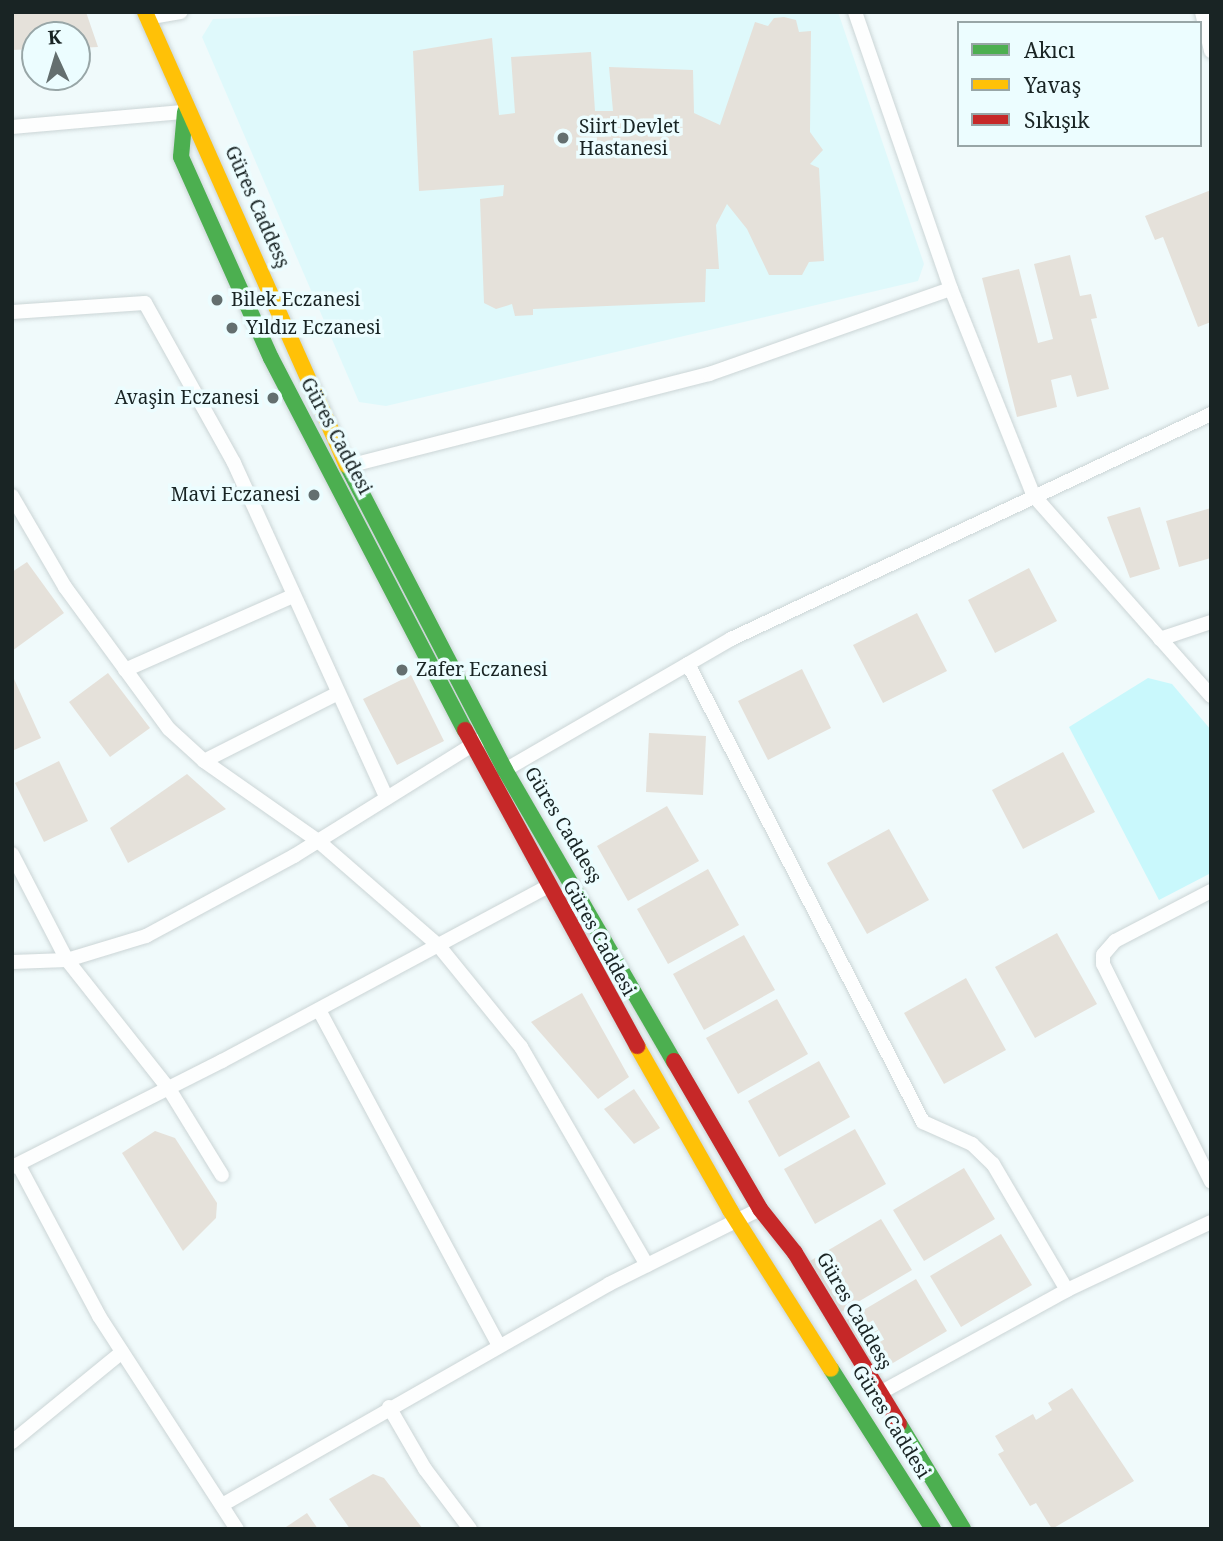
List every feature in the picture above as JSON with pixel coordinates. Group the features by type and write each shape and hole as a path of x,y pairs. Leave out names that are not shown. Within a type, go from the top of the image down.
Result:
{"street":[{"path":"12,127 185,112 146,15 180,12"},
{"path":"855,12 951,289 1034,496 1211,696"},
{"path":"1202,12 1211,51"},
{"name":"Güres Caddesş","path":"185,112 204,139 348,466 480,740 505,770 760,1209 796,1253 878,1394 963,1529"},
{"name":"Güres Caddesi","path":"185,112 181,157 271,358 480,740 547,887 649,1073 933,1529"},
{"path":"348,466 709,374 951,289"},
{"path":"12,312 145,303 234,463 387,799"},
{"path":"505,770 688,664 1034,496 1211,414"},
{"path":"12,496 65,587 169,729 204,761 317,840 438,945 521,1047 647,1265"},
{"path":"125,670 293,596"},
{"path":"1160,639 1211,622"},
{"path":"688,664 923,1122 972,1144 993,1164 1067,1290"},
{"path":"204,761 338,693"},
{"path":"12,962 66,960 146,936 387,799 480,740"},
{"path":"12,854 66,960 169,1089 222,1175"},
{"path":"237,1529 122,1352 16,1166 169,1089 547,887"},
{"path":"1211,891 1115,941 1103,955 1102,964 1211,1182"},
{"path":"319,1010 499,1346"},
{"path":"222,1505 499,1346 647,1265 760,1209"},
{"path":"878,1394 1067,1290 1211,1222"},
{"path":"12,1442 122,1352"},
{"path":"389,1407 425,1469 470,1529"}],"shaded area":[{"name":"Siirt Devlet Hastanesi","path":"404,12 838,12 924,264 918,281 386,406 359,402 202,37 213,19"},
{"path":"1148,678 1172,684 1211,730 1211,873 1159,900 1069,727"}],"building":[{"path":"12,12 86,12 89,21 21,21 21,50 12,50"},
{"path":"774,18 796,20 799,32 811,31 810,132 823,150 810,164 819,168 824,261 809,262 802,275 769,275 747,229 727,204 716,225 719,269 706,269 705,302 533,309 533,315 515,316 512,304 496,309 484,303 480,199 503,196 504,185 419,191 413,51 492,38 499,115 515,113 511,57 591,52 595,111 613,111 609,67 693,70 694,113 720,125 755,22 768,26"},
{"path":"91,27 98,47 91,47"},
{"path":"1211,190 1211,322 1198,327 1163,237 1155,240 1145,216"},
{"path":"1070,255 1080,296 1091,294 1097,318 1091,319 1109,389 1077,397 1071,375 1051,380 1057,407 1017,417 982,278 1019,269 1038,343 1053,339 1034,264"},
{"path":"1140,507 1160,569 1130,578 1107,517"},
{"path":"1211,508 1211,558 1179,567 1166,521"},
{"path":"27,562 64,613 12,651 12,572"},
{"path":"1029,568 1057,621 995,653 968,600"},
{"path":"917,613 947,671 883,703 853,645"},
{"path":"802,669 831,728 768,760 738,701"},
{"path":"108,673 150,728 110,757 69,702"},
{"path":"411,675 444,741 397,765 363,699"},
{"path":"14,679 41,738 12,751 12,680"},
{"path":"649,733 706,736 703,795 646,792"},
{"path":"1063,752 1095,812 1023,849 992,790"},
{"path":"59,761 88,821 44,842 15,783"},
{"path":"187,774 226,809 128,863 110,828"},
{"path":"667,806 699,861 628,901 597,846"},
{"path":"889,829 929,900 867,934 827,863"},
{"path":"708,869 739,925 668,964 637,909"},
{"path":"1057,933 1097,1004 1035,1038 995,967"},
{"path":"744,935 775,990 704,1030 673,974"},
{"path":"966,978 1006,1050 944,1084 904,1013"},
{"path":"582,993 629,1077 598,1099 531,1022"},
{"path":"777,999 808,1054 738,1094 706,1038"},
{"path":"819,1061 850,1117 779,1157 748,1101"},
{"path":"634,1089 660,1128 634,1144 604,1109"},
{"path":"855,1129 886,1184 815,1224 784,1169"},
{"path":"155,1131 175,1138 217,1203 216,1218 183,1251 122,1153"},
{"path":"964,1168 995,1219 924,1261 893,1210"},
{"path":"881,1219 912,1270 841,1312 810,1261"},
{"path":"1001,1234 1032,1285 961,1327 930,1276"},
{"path":"916,1279 947,1331 876,1373 845,1321"},
{"path":"1072,1388 1134,1481 1052,1529 1036,1503 1030,1506 998,1454 1004,1451 995,1436 1033,1414 1036,1420 1052,1410 1048,1403"},
{"path":"373,1474 384,1478 423,1529 350,1529 329,1499"},
{"path":"307,1513 318,1529 283,1529"}],"traffic: fast":[{"path":"185,112 181,157 271,358 465,730"},
{"path":"347,465 505,770 674,1061"},
{"path":"831,1369 933,1529"},
{"path":"899,1424 963,1529"}],"traffic: slow":[{"path":"145,12 347,465"},
{"path":"637,1046 730,1210 831,1369"}],"traffic: jam":[{"path":"465,730 637,1046"},
{"path":"674,1061 760,1209 795,1253 899,1424"}],"place":[{"name":"Siirt Devlet Hastanesi","path":"563,138"},
{"name":"Bilek Eczanesi","path":"217,300"},
{"name":"Yıldız Eczanesi","path":"232,328"},
{"name":"Avaşin Eczanesi","path":"273,398"},
{"name":"Mavi Eczanesi","path":"314,495"},
{"name":"Zafer Eczanesi","path":"402,670"}]}
